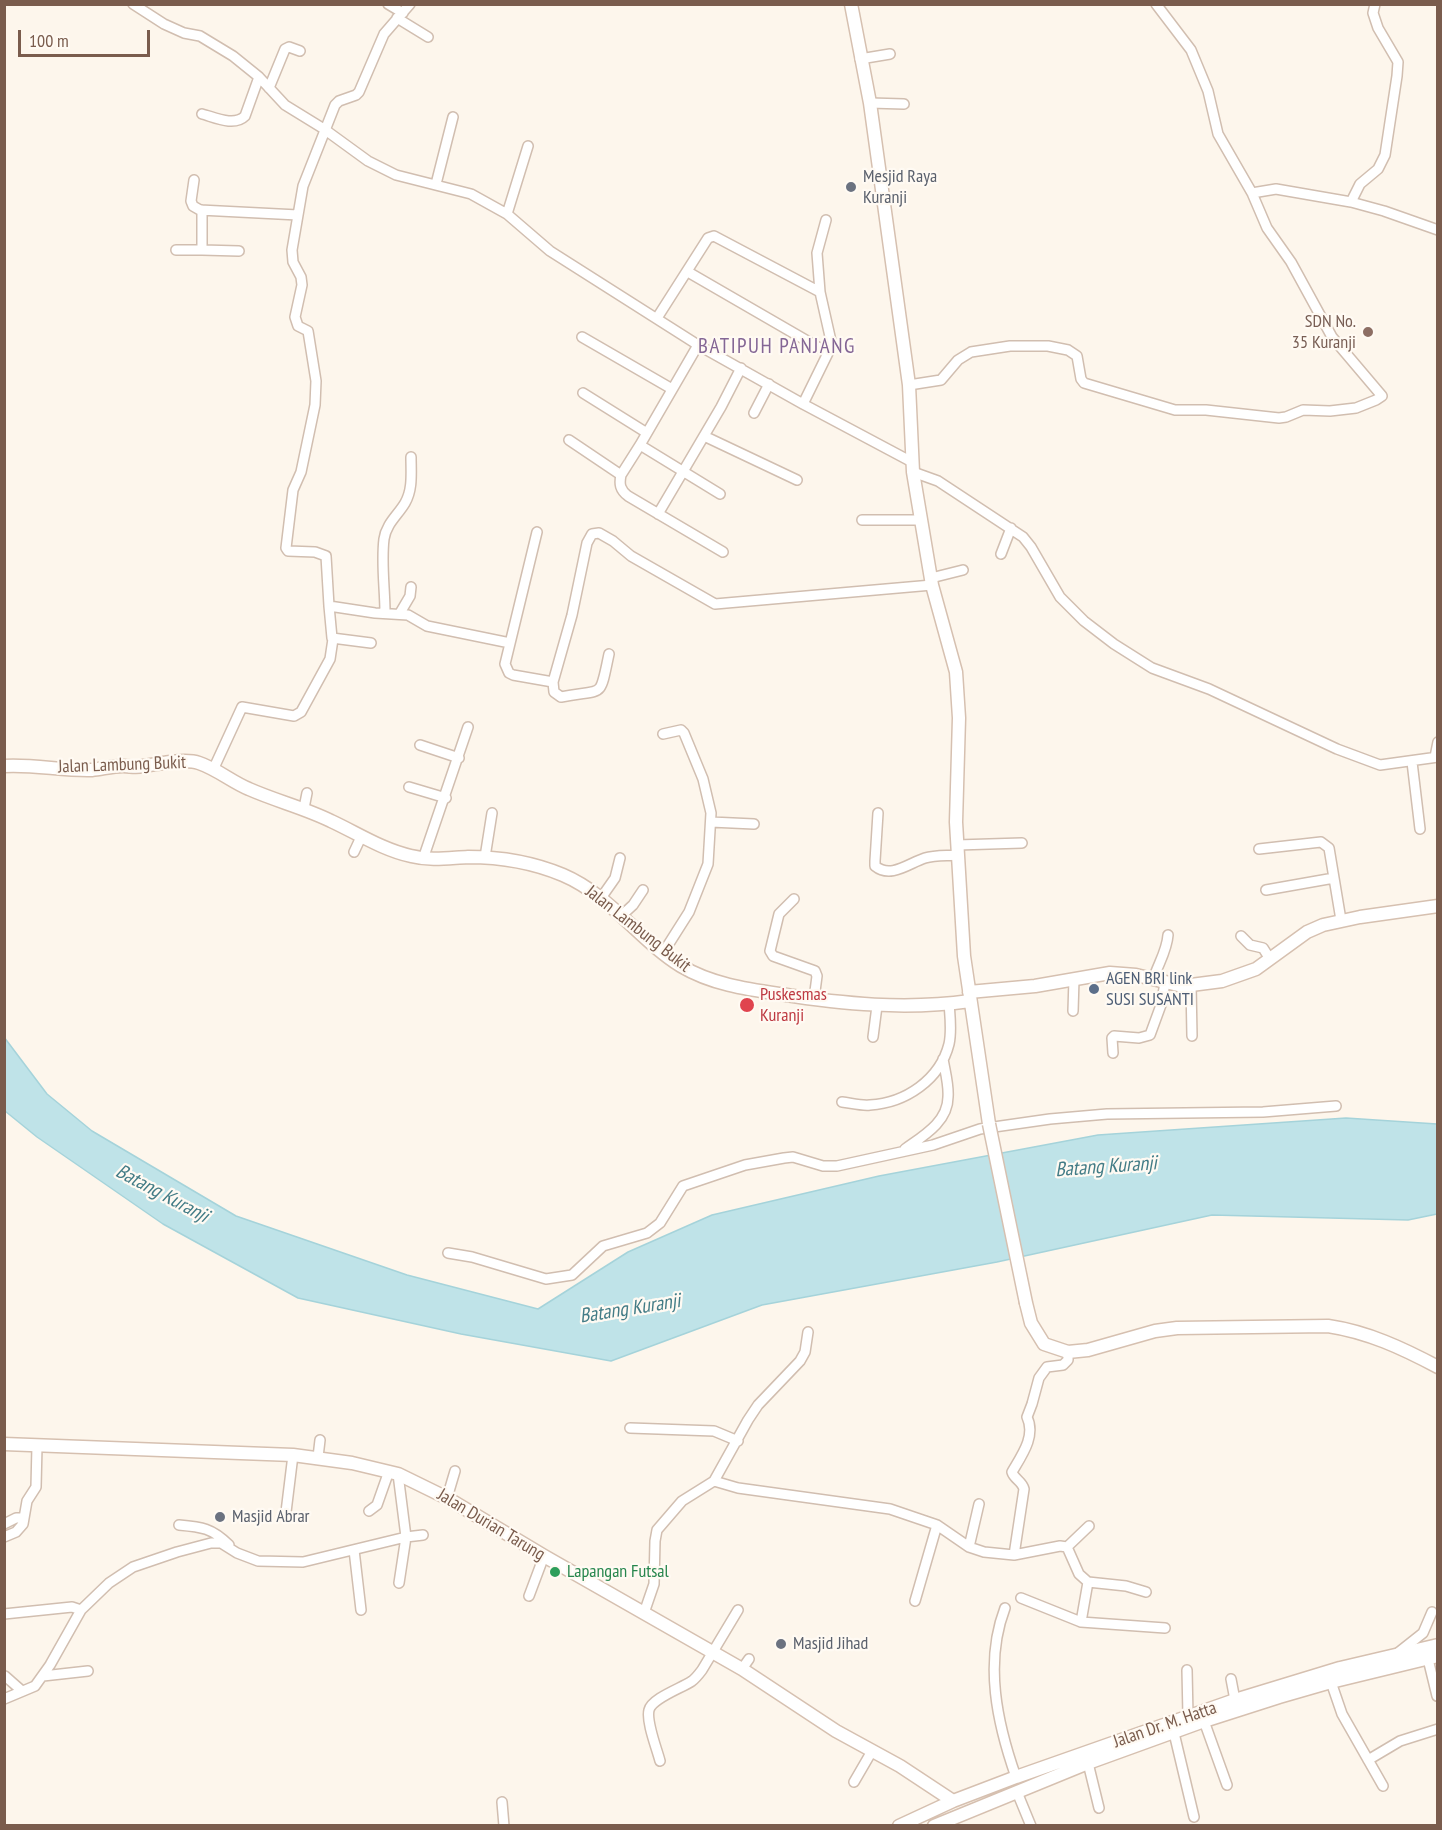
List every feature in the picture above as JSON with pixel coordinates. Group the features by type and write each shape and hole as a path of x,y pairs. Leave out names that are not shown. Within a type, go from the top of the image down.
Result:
{"street":[{"path":"133,4 178,31 195,34 216,45 259,77 285,105 383,169 412,180 471,194 507,214 550,251 699,345 938,481 1011,528 1031,547 1060,597 1092,627 1152,668 1209,689 1354,756 1380,765 1436,757 1437,742"},
{"path":"388,4 428,37"},
{"path":"213,770 242,707 294,716 301,712 330,660 333,639 330,634 326,556 315,552 288,551 286,548 293,490 304,460 316,395 315,369 308,331 298,326 295,317 302,285 292,256 303,186 320,147 324,129 339,101 359,92 384,34 410,4"},
{"path":"851,4 870,103 909,385 912,467 931,581 956,672 959,718 958,850 964,956 969,996 989,1124 1031,1323 1044,1344 1068,1352 1088,1350 1155,1331 1177,1328 1328,1326 1351,1329 1398,1346 1437,1367"},
{"path":"909,385 940,380 958,360 971,352 1010,346 1048,346 1068,350 1077,356 1081,379 1084,383 1175,410 1206,410 1280,418 1303,410 1330,411 1356,408 1382,395 1332,337 1291,262 1267,228 1252,193 1218,134 1208,91 1191,50 1156,4"},
{"path":"1351,202 1360,184 1378,169 1385,155 1397,76 1398,62 1378,28 1373,13 1375,4"},
{"path":"269,88 285,49 289,47 300,51"},
{"path":"860,59 890,54"},
{"path":"202,114 232,122 241,120 245,116 259,77"},
{"path":"870,103 904,104"},
{"path":"436,184 453,117"},
{"path":"507,214 528,146"},
{"path":"194,180 191,201 193,206 202,210 298,215"},
{"path":"1252,193 1276,189 1351,202 1437,230"},
{"path":"202,210 202,250"},
{"path":"803,404 828,353 831,341 820,292 817,253 826,220"},
{"path":"657,318 708,238 714,236 820,292"},
{"path":"176,250 239,251"},
{"path":"688,272 828,353"},
{"path":"582,337 672,388"},
{"path":"699,345 621,475 621,488 623,492 658,514 723,552"},
{"path":"658,514 741,368"},
{"path":"754,413 769,384"},
{"path":"583,393 646,433"},
{"path":"704,436 797,480"},
{"path":"569,440 621,475"},
{"path":"640,445 720,494"},
{"path":"385,613 384,537 388,525 408,495 411,458"},
{"path":"862,520 921,520"},
{"path":"1001,554 1011,528"},
{"path":"537,532 505,664 508,673 553,682"},
{"path":"609,654 602,687 597,692 561,697 554,692 553,682 572,615 587,543 590,536 595,533 613,541 630,556 715,604 931,581 963,570"},
{"path":"400,613 410,596 411,586"},
{"path":"329,606 400,613 415,617 428,626 510,643"},
{"path":"333,639 371,643"},
{"path":"423,859 446,798 468,728"},
{"path":"663,734 681,730 684,733 703,779 711,813 708,864 689,912 663,953"},
{"path":"420,745 459,758"},
{"name":"Jalan Lambung Bukit","path":"4,766 93,770 121,766 140,767 164,762 200,763 249,789 304,808 361,837 408,856 423,859 485,857 536,864 567,877 601,898 663,953 708,979 757,991 877,1006 949,1003 969,996 1110,973 1136,975 1166,983 1191,985 1222,981 1256,969 1307,932 1323,925 1341,920 1437,906"},
{"path":"1412,762 1420,830"},
{"path":"409,787 446,798"},
{"path":"304,808 307,792"},
{"path":"485,857 492,813"},
{"path":"878,813 874,861 875,866 879,869 897,870 927,858 958,850 1022,843"},
{"path":"711,822 754,824"},
{"path":"354,852 361,837"},
{"path":"1259,849 1324,843 1329,848 1341,920"},
{"path":"601,898 615,878 620,858"},
{"path":"1266,890 1334,878"},
{"path":"621,916 633,905 643,890"},
{"path":"794,899 779,914 770,951 773,956 815,971 817,976 814,999"},
{"path":"1153,980 1160,959 1167,950 1168,935"},
{"path":"1241,936 1250,945 1263,948 1270,959"},
{"path":"1073,1011 1074,979"},
{"path":"1113,1053 1112,1038 1114,1036 1139,1038 1150,1035 1166,983"},
{"path":"1191,985 1192,1036"},
{"path":"843,1102 869,1106 896,1099 917,1090 932,1077 948,1046 951,1025 949,1003"},
{"path":"873,1037 877,1006"},
{"path":"902,1151 929,1132 945,1112 948,1096 943,1059"},
{"path":"448,1253 472,1257 546,1279 572,1275 603,1246 647,1233 660,1223 683,1186 765,1160 793,1157 808,1162 837,1166 952,1140 980,1129 1050,1119 1107,1114 1263,1112 1336,1106"},
{"path":"644,1613 654,1584 657,1530 682,1501 714,1481 758,1405 800,1361 808,1332"},
{"path":"1014,1555 1024,1489 1012,1472 1029,1440 1030,1424 1027,1417 1039,1378 1047,1367 1064,1365 1068,1360 1068,1352"},
{"path":"630,1428 714,1431 738,1441"},
{"path":"318,1457 320,1440"},
{"name":"Jalan Durian Tarung","path":"4,1444 293,1455 318,1457 393,1472 447,1498 711,1653 746,1664 836,1731 920,1778 953,1801"},
{"path":"4,1537 16,1532 23,1524 27,1501 36,1487 37,1446"},
{"path":"286,1512 293,1455"},
{"path":"447,1498 455,1471"},
{"path":"369,1511 377,1505 393,1472"},
{"path":"393,1472 406,1537 399,1583"},
{"path":"714,1481 750,1490 890,1509 937,1525 969,1547 992,1554 1014,1555 1060,1546 1067,1547"},
{"path":"969,1547 979,1504"},
{"path":"4,1524 16,1518 24,1518"},
{"path":"179,1525 203,1527 212,1531 237,1553"},
{"path":"915,1601 937,1525"},
{"path":"1067,1547 1089,1526"},
{"path":"4,1699 35,1686 81,1610 109,1583 133,1567 197,1546 211,1544 221,1544 258,1561 303,1562 423,1535"},
{"path":"1067,1547 1079,1574 1088,1582 1126,1586 1146,1592"},
{"path":"354,1550 361,1610"},
{"path":"529,1596 544,1556"},
{"path":"1081,1622 1088,1582"},
{"path":"1021,1598 1081,1622 1165,1628"},
{"path":"4,1614 72,1607 81,1610"},
{"path":"1005,1608 998,1626 993,1662 1003,1736 1016,1778"},
{"path":"660,1761 650,1721 651,1706 656,1700 694,1679 702,1670 738,1610"},
{"path":"1395,1655 1424,1633 1432,1612"},
{"name":"Jalan Dr. M. Hatta","path":"934,1826 1088,1763 1204,1721 1234,1704 1340,1668 1437,1645"},
{"path":"1432,1658 1437,1696"},
{"name":"Jalan Dr. M. Hatta","path":"899,1826 953,1801 1188,1716 1432,1658"},
{"path":"1187,1670 1188,1716"},
{"path":"43,1676 88,1671"},
{"path":"5,1676 22,1691"},
{"path":"1231,1679 1234,1704"},
{"path":"1331,1682 1342,1714 1383,1786"},
{"path":"1204,1721 1227,1785"},
{"path":"1368,1760 1400,1742 1437,1729"},
{"path":"1174,1732 1194,1816"},
{"path":"854,1782 872,1750"},
{"path":"1088,1763 1099,1808"},
{"path":"1017,1792 1031,1826"},
{"path":"502,1803 504,1826"}],"water":[{"name":"Batang Kuranji","path":"4,1037 47,1094 92,1131 236,1216 407,1275 538,1309 628,1252 712,1215 879,1176 1098,1135 1346,1118 1437,1124 1437,1214 1408,1220 1212,1215 997,1262 762,1305 611,1361 461,1334 298,1298 163,1224 37,1137 5,1111"}],"place":[{"name":"Mesjid Raya Kuranji","path":"851,187"},
{"name":"SDN No. 35 Kuranji","path":"1368,332"},
{"name":"AGEN BRI link SUSI SUSANTI","path":"1094,989"},
{"name":"Puskesmas Kuranji","path":"747,1005"},
{"name":"Masjid Abrar","path":"220,1517"},
{"name":"Lapangan Futsal","path":"555,1572"},
{"name":"Masjid Jihad","path":"781,1644"}],"district":[{"name":"BATIPUH PANJANG","path":"777,347"}]}
